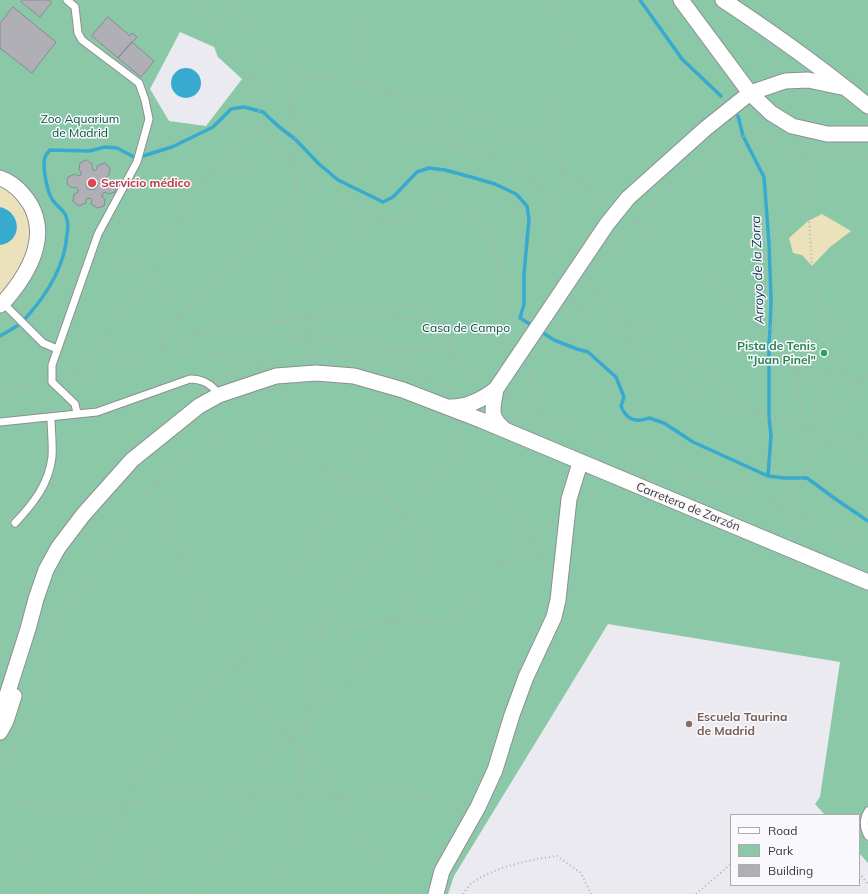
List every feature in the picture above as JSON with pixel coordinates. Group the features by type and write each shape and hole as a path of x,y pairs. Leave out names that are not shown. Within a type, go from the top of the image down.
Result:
{"street":[{"path":"681,0 750,93 771,113 792,126 827,134 868,134"},
{"path":"723,0 764,27 868,106"},
{"path":"474,418 478,416 478,412 490,388 518,345 566,299 607,224 628,198 653,174 705,129 750,93 785,81 808,80 846,88"},
{"path":"0,178 6,180 24,194 35,212 38,233 37,247 28,268 18,286 2,304"},
{"name":"Carretera de Zarzón","path":"0,709 6,698 46,570 58,548 83,515 132,460 199,406 219,395 276,376 316,373 354,376 397,388 448,407 868,582"},
{"name":"Carretera de Zarzón","path":"448,407 466,405 490,388 494,419 508,432"},
{"path":"436,894 442,871 478,807 495,770 512,715 526,677 554,617 558,600 569,499 580,463"},
{"name":"Carretera de Zarzón","path":"0,732 6,721 22,669 28,629"}],"lane":[{"path":"67,0 75,7 78,33 82,40 139,83 145,100 149,119 137,162 100,228 51,370 52,382 75,404 77,413"},
{"path":"2,304 43,343 57,349"},
{"path":"0,422 97,412 190,379 209,383 219,395"},
{"path":"15,523 33,503 48,476 52,456 51,417"},
{"path":"868,811 864,821 864,826 868,836"}],"path":[{"path":"191,0 229,44 249,79 259,100 259,131 292,160 319,188 332,198 348,207 370,216 393,222 426,204 446,201 453,203 465,215 484,228 501,272 503,338"},
{"path":"228,0 240,10 264,50 263,65 249,79"},
{"path":"275,7 276,0"},
{"path":"373,0 358,34 357,50 364,70 385,89 394,100 412,107 448,131 473,142 497,159 532,178 541,187 548,200 552,215 553,254 559,264 576,280 585,281 623,317 628,323 631,340"},
{"path":"552,215 556,213 562,188 554,143 554,126 552,118 557,94 569,54 569,47 558,16 555,0"},
{"path":"858,0 867,6"},
{"path":"277,321 276,304 279,288 290,257 298,218 296,180 290,174 296,130 292,112 291,89 293,74 311,78 327,77 346,80 385,89 400,95 435,97 506,133 524,134 554,143"},
{"path":"249,79 264,80 287,104 292,112 332,151 355,169 367,170 374,166 390,141 402,138 433,141 497,159"},
{"path":"590,276 636,221 690,170 751,131 771,113"},
{"path":"198,333 194,326 180,317 170,306 162,292 158,270 164,245 187,202 206,179 237,147 259,131"},
{"path":"751,131 768,141 805,154 857,156 868,159"},
{"path":"805,154 812,266 825,327"},
{"path":"206,179 272,159 292,160"},
{"path":"559,165 616,212"},
{"path":"260,364 258,359 255,358 202,352 164,354 162,353 161,343 163,338 180,317 244,258 261,234 282,212 296,188"},
{"path":"276,304 287,301 329,251 345,237 360,229 387,221"},
{"path":"636,221 656,235 686,264 712,278 770,328 790,339 805,351"},
{"path":"95,243 114,264 133,268 147,275 150,280"},
{"path":"73,378 102,342 129,302 150,280 159,266"},
{"path":"576,280 585,281"},
{"path":"566,299 631,340 697,395 803,428 809,428 838,436 859,438 868,437"},
{"path":"393,312 396,308 416,306 426,310 436,318 438,324"},
{"path":"365,312 368,309 381,309 393,312 400,318"},
{"path":"1,391 73,378 105,369 198,333 247,327 347,310 438,324 452,328 490,334 518,345"},
{"path":"308,356 306,340 312,319 311,315"},
{"path":"623,317 632,323 661,335 764,415"},
{"path":"284,320 301,330 308,331"},
{"path":"803,428 804,423 793,366 830,322 835,323 852,339 852,342 817,386 813,429"},
{"path":"247,327 251,332 306,340"},
{"path":"452,328 450,337 452,352 458,361 490,388 540,413 645,459 692,476 739,489 781,504 868,546"},
{"path":"307,335 404,351 437,343 450,337"},
{"path":"423,347 458,361"},
{"path":"370,361 373,357 389,354 392,350"},
{"path":"404,351 408,360 430,376 429,381"},
{"path":"834,364 868,393"},
{"path":"793,366 817,386"},
{"path":"526,367 529,370 530,380 541,407 540,413"},
{"path":"833,419 830,416 829,404 823,393 841,370"},
{"path":"824,432 826,427 868,372"},
{"path":"242,664 246,647 267,608 297,577 316,534 350,479 397,388"},
{"path":"509,397 506,402 507,405 514,415 522,422"},
{"path":"277,894 296,836 306,714 321,640 321,631 332,604 406,518 474,418"},
{"path":"757,536 760,528 792,494 805,469 809,459 809,428"},
{"path":"535,429 542,432"},
{"path":"0,771 27,726 35,703 40,680 42,656 47,640 58,619 72,598 106,555 141,503 160,481 205,444 228,434 242,431 260,435 387,498 422,532 428,554 421,578 394,621 369,653 350,682 306,714 269,749 241,825 199,881 186,894"},
{"path":"809,459 811,459 825,446 837,440 838,436"},
{"path":"859,438 868,441"},
{"path":"837,440 848,450 868,462"},
{"path":"457,442 470,464 540,554 495,568"},
{"path":"160,481 172,533 207,629 229,654 250,694 322,773 356,829 390,879 406,894"},
{"path":"69,894 102,854 120,806 135,782 152,758 180,728 189,706 209,687 242,664 278,647 321,631 394,621 439,624 455,619 475,600 485,578 515,546 568,510"},
{"path":"793,510 800,540 797,552"},
{"path":"0,799 100,813 120,806 183,792 216,790 252,794 300,794 338,798 385,796 431,798 478,807"},
{"path":"120,806 144,844 156,883 165,894"},
{"path":"0,822 18,845 32,877 47,894"},
{"path":"463,894 471,884 489,873 537,859 557,856 580,873 591,894"},
{"path":"696,894 730,865"},
{"path":"860,874 868,884"}],"green space":[{"name":"Casa de Campo","path":"0,0 868,0 868,863 860,854 860,814 824,814 815,804 820,797 840,662 608,624 454,876 448,894 0,894","holes":["180,32 214,47 218,57 242,79 206,126 169,121 150,89"]}],"sand":[{"path":"0,183 14,192 32,216 32,252 0,297"},
{"path":"822,214 851,231 830,247 812,266 802,255 793,253 789,238 808,221"}],"water":[{"path":"186,68 197,72 201,83 197,94 186,98 175,94 171,83 175,72"},
{"path":"0,207 13,215 16,220 17,227 13,238 8,243 0,245"}],"building":[{"path":"23,0 49,0 52,2 40,17 21,2"},
{"path":"13,7 56,42 32,73 0,48 0,24"},
{"path":"108,17 130,36 132,33 137,37 118,58 92,36"},
{"path":"132,42 154,61 141,77 118,58"},
{"path":"87,160 92,164 94,171 97,169 97,166 105,163 110,168 109,175 105,179 108,181 111,180 116,185 115,192 108,194 106,192 103,193 102,197 105,199 104,206 97,208 91,204 92,200 90,198 86,199 86,203 79,206 73,201 74,194 78,192 78,189 76,187 72,188 67,184 68,177 75,174 78,176 81,175 79,170 80,163","holes":["89,178 96,179 98,185 94,190 87,189 86,184"]}],"waterway":[{"name":"Arroyo de la Zorra","path":"640,0 682,59 721,96"},
{"path":"24,320 40,301 53,280 63,258 68,227 65,214 52,199 48,190 44,161 50,150 89,151 105,147 117,148 136,158 172,147 213,127 231,109 244,107 263,112 295,139 319,164 338,180 383,202 393,197 417,172 429,168 445,170 495,184 516,194 527,206 529,219 524,274 524,304 520,318 533,326"},
{"name":"Arroyo de la Zorra","path":"738,116 743,136 764,177 769,243 771,299 769,344 769,417 771,435 768,476"},
{"path":"0,336 17,326"},
{"path":"540,331 554,340 588,352 616,377 624,397 621,406 623,411 632,419 640,420 649,418 664,423 693,442 768,476 807,478 868,521"}],"place":[{"name":"Servicio médico","path":"92,183"},
{"name":"Pista de Tenis \"Juan Pinel\"","path":"824,353"},
{"name":"Escuela Taurina de Madrid","path":"689,724"}],"park label":[{"name":"Zoo Aquarium de Madrid","path":"80,126"}]}
